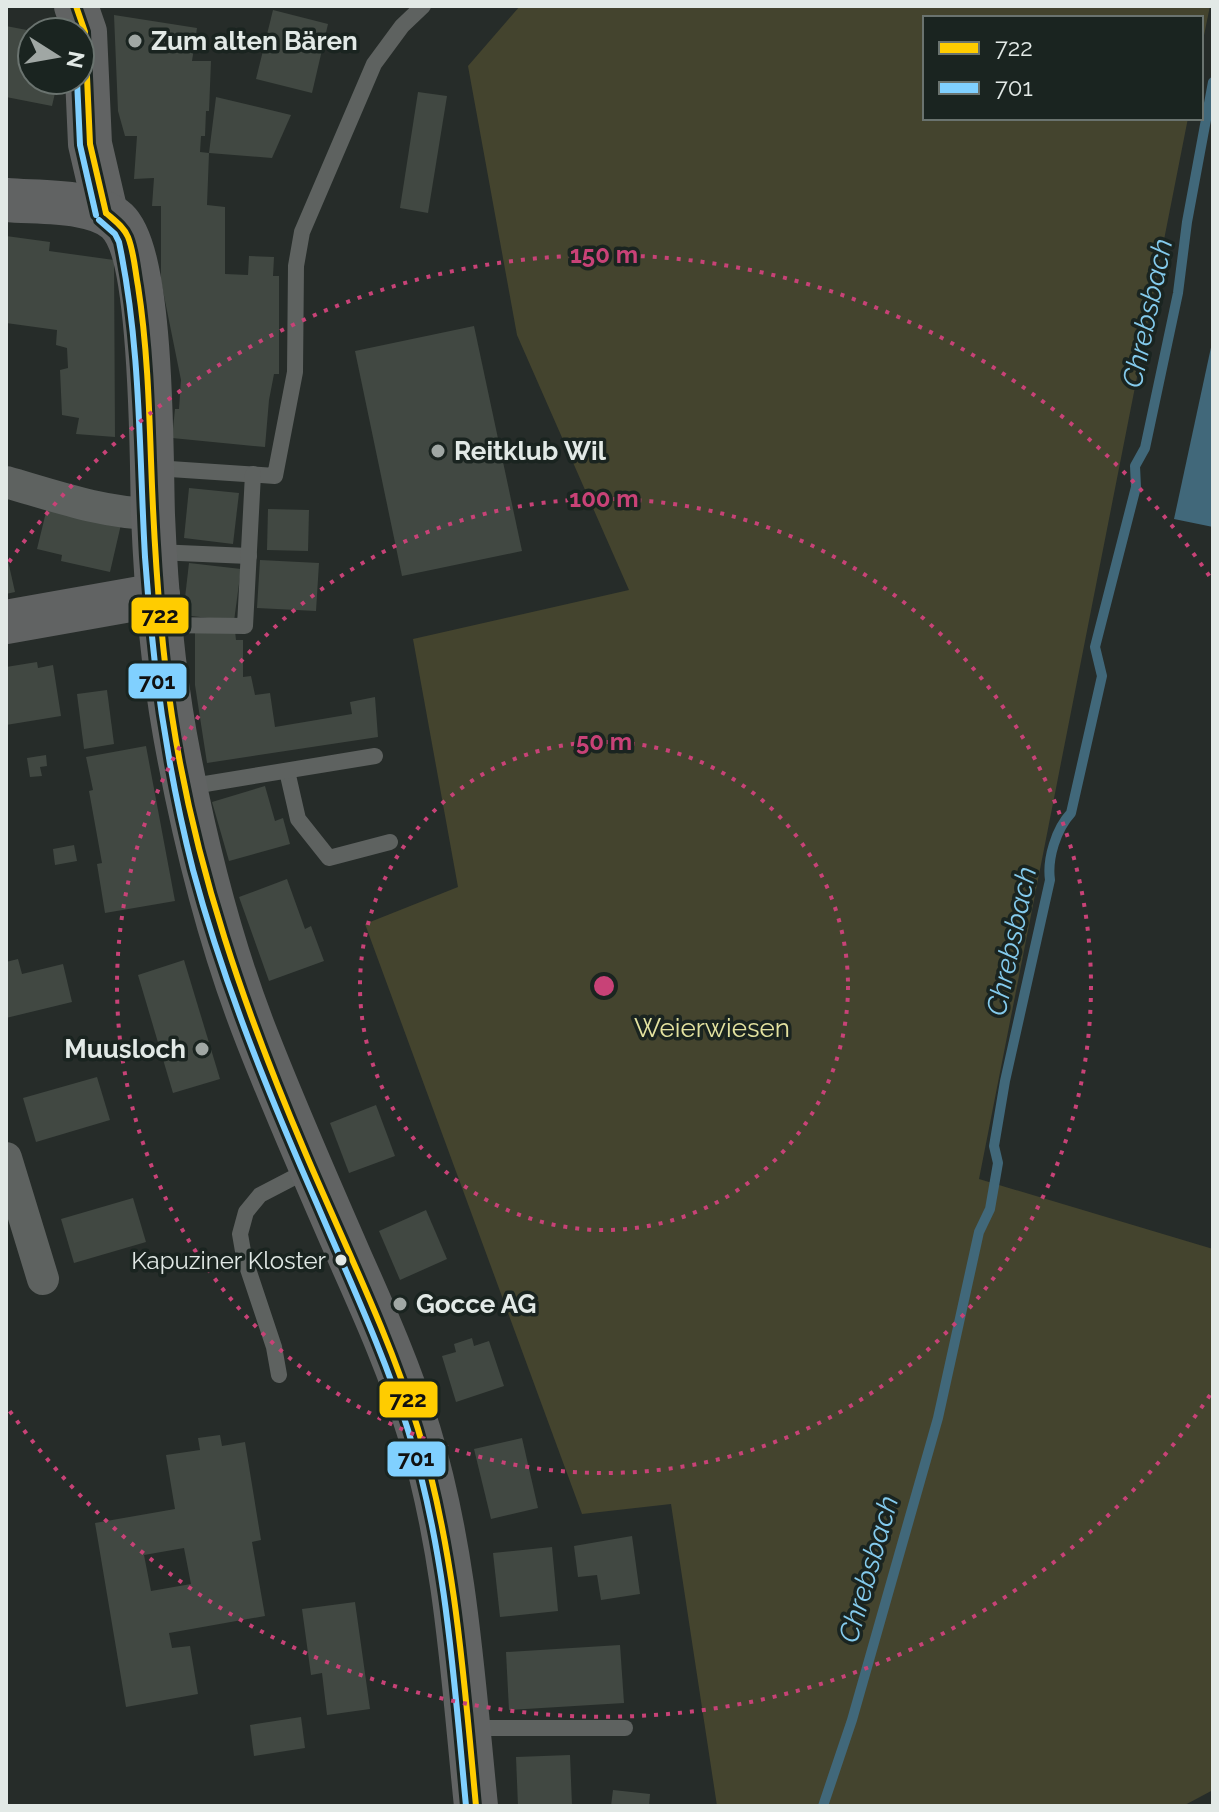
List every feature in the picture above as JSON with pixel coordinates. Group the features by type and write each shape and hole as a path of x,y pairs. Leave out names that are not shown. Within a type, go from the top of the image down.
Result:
{"main road":[{"path":"76,6 85,32 90,144 139,290 148,357 159,610 184,787 202,865 240,991 390,1351 425,1453 444,1528 453,1581 476,1806"},
{"path":"6,200 89,207 117,226"},
{"path":"6,622 159,610"}],"street":[{"path":"6,482 95,508 130,514 154,533"},
{"path":"6,1158 43,1279"}],"lane":[{"path":"152,468 275,476 295,372 296,266 302,232 374,64 402,26 423,6"},
{"path":"159,610 245,626 253,474"},
{"path":"154,533 249,556"},
{"path":"184,787 375,756"},
{"path":"287,771 298,819 329,858 390,842"},
{"path":"279,1375 274,1347 244,1257 240,1234 246,1212 260,1195 312,1168"},
{"path":"468,1728 625,1728"}],"green space":[{"name":"Weierwiesen","path":"520,6 1210,6 1203,40 1203,16 923,16 923,120 1188,120 979,1179 1213,1249 1213,1790 1183,1806 717,1806 671,1504 582,1514 365,924 458,887 413,639 629,590 517,335 468,66"}],"water":[{"path":"1213,338 1213,527 1174,519"}],"building":[{"path":"273,10 328,24 312,93 256,79"},
{"path":"114,15 197,28 192,61 211,61 209,111 206,111 205,136 201,136 200,152 209,153 207,205 225,207 225,274 248,275 249,256 274,257 273,276 279,276 279,374 274,374 269,400 265,447 172,438 175,409 179,409 181,380 161,281 161,206 152,206 154,178 134,179 137,136 125,136 118,111"},
{"path":"6,26 16,28 16,96 54,96 52,106 6,97"},
{"path":"418,92 447,96 428,213 400,208"},
{"path":"216,97 291,115 272,158 209,153"},
{"path":"6,236 50,242 49,251 114,260 115,437 76,434 79,418 62,415 60,370 68,368 67,348 56,345 57,330 6,323"},
{"name":"Reitklub Wil","path":"474,326 522,551 402,576 355,351"},
{"path":"189,488 239,493 233,544 184,538"},
{"path":"47,508 122,520 110,572 61,561 62,555 37,549"},
{"path":"268,509 309,510 308,551 267,550"},
{"path":"6,552 15,592 6,594"},
{"path":"260,560 319,563 316,611 257,608"},
{"path":"189,563 241,569 234,621 183,615"},
{"path":"195,631 235,631 236,640 243,640 243,677 251,676 255,695 270,693 275,727 352,714 350,702 375,697 378,737 207,763 195,685"},
{"path":"37,662 38,668 53,665 61,716 6,725 6,667"},
{"path":"107,690 114,744 84,749 77,694"},
{"path":"146,746 175,901 105,913 97,864 102,863 86,757"},
{"path":"46,755 47,766 40,767 42,776 30,777 27,758"},
{"path":"265,786 275,821 283,818 290,844 229,861 212,802"},
{"path":"74,845 77,861 55,865 53,849"},
{"path":"287,879 305,929 311,926 324,961 269,981 239,897"},
{"path":"18,959 22,974 63,964 72,1002 6,1018 6,962"},
{"path":"184,960 220,1079 173,1093 138,975"},
{"path":"97,1077 110,1120 36,1142 23,1098"},
{"path":"376,1105 395,1156 349,1173 330,1123"},
{"path":"133,1198 146,1242 74,1263 61,1219"},
{"path":"426,1210 447,1259 400,1280 379,1231"},
{"path":"472,1338 474,1346 489,1341 504,1386 456,1402 442,1356 456,1352 454,1344"},
{"path":"220,1435 222,1446 245,1442 261,1540 252,1542 265,1616 169,1633 172,1648 190,1646 198,1694 126,1707 95,1523 175,1509 166,1455 200,1450 198,1438","holes":["184,1548 191,1584 151,1591 144,1555"]},
{"path":"522,1438 538,1508 491,1519 474,1449"},
{"path":"632,1536 640,1594 601,1600 597,1575 578,1577 574,1546"},
{"path":"552,1547 558,1611 500,1617 493,1553"},
{"path":"355,1602 370,1709 327,1715 322,1673 311,1675 302,1609"},
{"path":"620,1645 624,1703 509,1710 506,1652"},
{"path":"301,1717 305,1748 254,1756 250,1725"},
{"path":"570,1755 572,1806 518,1806 516,1757"},
{"path":"613,1790 650,1794 649,1806 611,1806"}],"waterway":[{"name":"Chrebsbach","path":"823,1806 852,1720 938,1418 979,1232 990,1209 998,1163 994,1146 1005,1081 1050,880 1051,854 1061,827 1071,813 1102,676 1095,647 1136,487 1135,466 1145,448 1178,293 1187,222 1213,82"}],"transit line":[{"name":"722","path":"76,6 85,32 90,144 106,213"},
{"name":"701","path":"78,96 80,145 96,215"},
{"name":"722","path":"106,213 128,237 138,286 144,330 164,652 172,716 194,828 208,884 262,1046 380,1324 418,1429 431,1475 449,1568 476,1806"},
{"name":"701","path":"99,220 115,234 119,242 132,321 152,636 168,754 184,832 205,913 249,1039 377,1344 408,1430 440,1569 466,1806"}],"place":[{"name":"Zum alten Bären","path":"135,41"},
{"name":"Reitklub Wil","path":"438,451"},
{"name":"Muusloch","path":"202,1049"},
{"name":"Kapuziner Kloster","path":"341,1260"},
{"name":"Gocce AG","path":"400,1304"}]}
